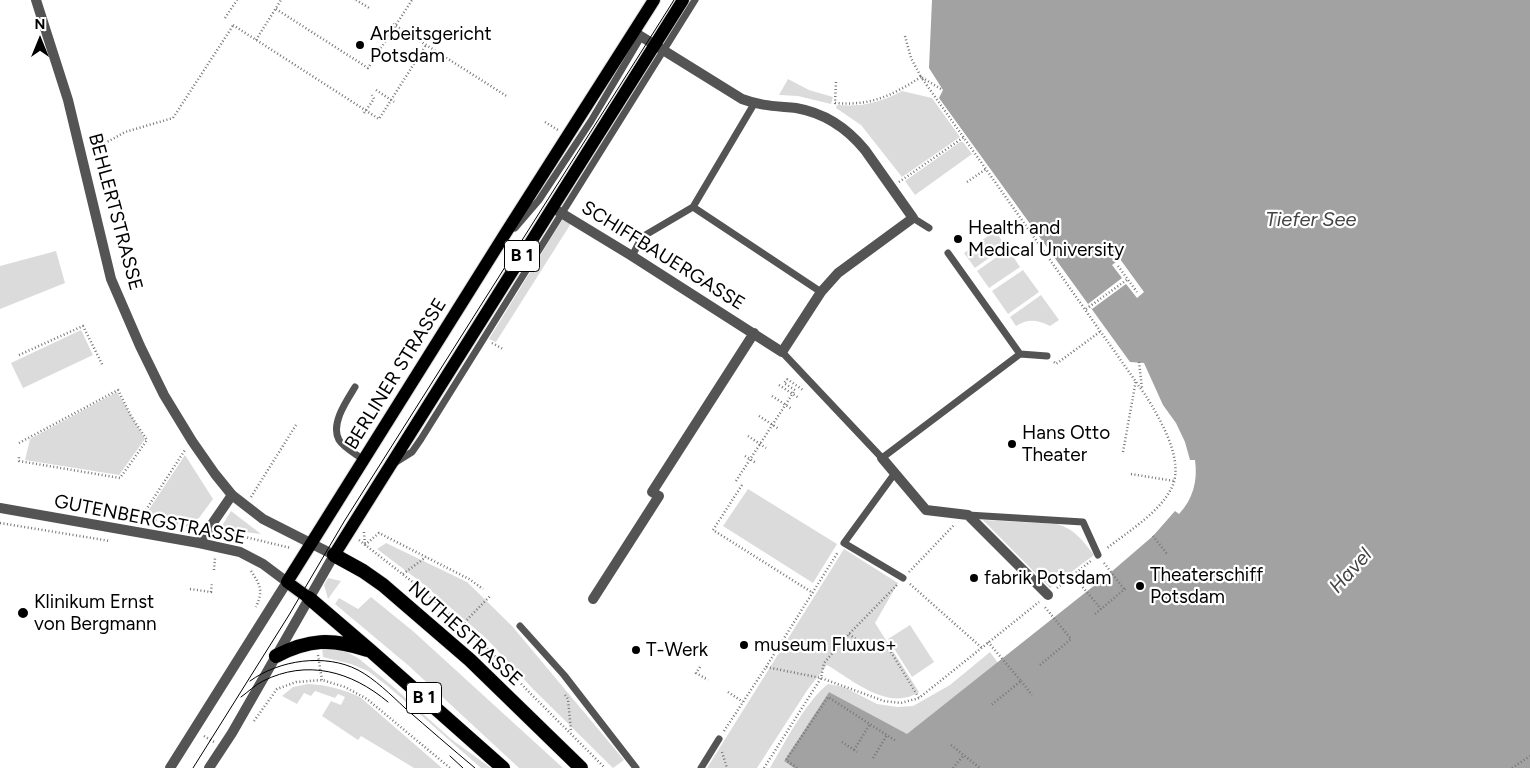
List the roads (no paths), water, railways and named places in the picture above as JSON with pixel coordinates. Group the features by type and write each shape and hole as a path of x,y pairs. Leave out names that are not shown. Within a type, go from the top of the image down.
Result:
{"highway":[{"name":"NUTHESTRASSE","path":"334,555 383,585 470,660 581,768"},
{"name":"B 1","path":"308,598 503,768"},
{"path":"276,656 292,648 317,642 352,645 372,652"}],"main road":[{"name":"BERLINER STRASSE","path":"287,582 494,250 638,35 654,0"},
{"name":"B 1","path":"334,555 389,466 557,211 658,48 680,1"},
{"name":"B 1","path":"287,582 308,598"}],"street":[{"name":"BEHLERTSTRASSE","path":"36,0 68,100 111,279 164,395 192,441 232,495 264,520 311,544"},
{"path":"638,35 722,88 754,104 808,111 830,120 858,141 913,218 838,273 821,292 782,352"},
{"name":"SCHIFFBAUERGASSE","path":"557,211 632,256 782,352"},
{"name":"SCHIFFBAUERGASSE","path":"593,599 659,496 652,492 754,334"},
{"name":"SCHIFFBAUERGASSE","path":"882,458 926,510 966,515"},
{"path":"199,543 232,495"},
{"name":"GUTENBERGSTRASSE","path":"0,508 240,552 263,564 287,582"},
{"path":"966,515 1048,595"},
{"name":"NUTHESTRASSE","path":"311,544 334,555"},
{"path":"209,768 334,555"},
{"name":"BERLINER STRASSE","path":"170,768 287,582"}],"lane":[{"path":"658,48 695,0"},
{"path":"632,256 642,237 693,207 754,104"},
{"path":"693,207 821,292"},
{"path":"913,218 929,228"},
{"path":"948,253 1020,354"},
{"name":"SCHIFFBAUERGASSE","path":"782,352 882,458"},
{"path":"882,458 1020,354 1047,356"},
{"path":"354,387 343,407 338,422 337,434 340,441 364,460"},
{"path":"895,473 844,543 903,578"},
{"path":"966,515 1083,522 1098,555"},
{"path":"520,626 564,674 636,768"},
{"path":"701,768 719,739"}],"water":[{"name":"Tiefer See","path":"932,0 1530,0 1530,768 794,768 784,761 829,692 907,734 1110,573 1153,536 1175,511 1179,514 1191,496 1195,482 1195,460 1190,460 1185,442 1176,423 1163,405 1144,363 1130,362 939,98 943,90 929,68"}],"tram line":[{"path":"193,768 289,615 345,520 674,0"},
{"path":"250,681 274,668 302,661 317,660 331,662 358,670 377,683 475,768"},
{"path":"241,697 260,683 279,674 312,670 344,676 374,691 388,702"},
{"path":"450,756 463,768"}],"place":[{"name":"Arbeitsgericht Potsdam","path":"360,45"},
{"name":"Health and Medical University","path":"958,239"},
{"name":"Hans Otto Theater","path":"1012,444"},
{"name":"fabrik Potsdam","path":"974,578"},
{"name":"Theaterschiff Potsdam","path":"1140,586"},
{"name":"Klinikum Ernst von Bergmann","path":"23,613"},
{"name":"museum Fluxus+","path":"744,645"},
{"name":"T-Werk","path":"636,650"}],"water label":[{"name":"Havel","path":"1351,571"}]}
